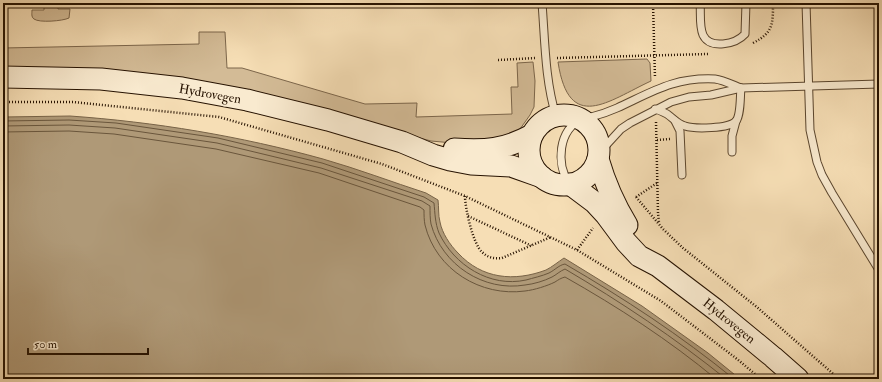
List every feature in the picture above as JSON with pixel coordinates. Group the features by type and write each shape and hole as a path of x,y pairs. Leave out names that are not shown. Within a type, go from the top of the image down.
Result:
{"street":[{"name":"Hydrovegen","path":"3,77 101,79 182,88 273,106 328,120 411,145 433,155 450,160 471,164 511,166 542,177 550,182 560,185 570,184 594,202 639,256 658,266 716,310 774,357 798,379"},
{"path":"542,177 534,168 530,157 529,146 532,135 538,126 546,120 556,116 569,115 581,119"},
{"name":"Hydrovegen","path":"581,119 591,128 598,140 598,156 616,208 658,266"},
{"name":"Hydrovegen","path":"411,145 433,145 470,150 490,149 516,143 532,135"},
{"path":"570,184 588,176 594,168 598,156"}],"lane":[{"path":"542,3 546,58 552,104 556,116"},
{"path":"700,3 703,36 710,42 726,43 741,38 745,34 746,3"},
{"path":"806,3 810,130 817,162 832,193 879,270"},
{"path":"570,184 566,179 562,163 562,140 570,128 581,119 615,109 669,84 683,81 716,79 741,88"},
{"path":"598,156 621,129 630,123 655,109 671,102 689,97 711,95 741,88 879,84"},
{"path":"732,152 732,136 739,108 741,88"},
{"path":"655,109 667,114 684,126 709,128 727,126 736,121"},
{"path":"675,121 680,131 682,176"}],"path":[{"path":"653,3 653,54 655,80"},
{"path":"749,45 767,34 773,18 773,3"},
{"path":"498,60 653,54 711,54"},
{"path":"3,102 73,102 219,117 382,164 465,196 577,250 661,301 738,359 761,379"},
{"path":"656,122 658,212 659,222 663,230"},
{"path":"465,196 467,216 478,248 486,256 494,259 502,258 551,237"},
{"path":"636,197 663,230 705,267 758,308 839,379"},
{"path":"467,216 533,246"}],"shaded area":[{"path":"44,3 58,3 58,9 70,9 69,18 51,21 34,19 32,16 32,10 44,10"},
{"path":"199,32 225,32 227,68 242,68 365,104 417,103 416,117 512,114 511,87 518,87 517,63 533,62 535,81 534,107 520,129 511,136 464,144 431,141 409,135 3,68 3,48 199,44"},
{"path":"647,59 650,63 651,81 606,103 592,106 581,105 571,98 563,84 558,62"}],"water":[{"path":"70,116 166,126 260,143 323,159 426,193 438,200 441,226 449,243 467,262 477,268 499,276 522,276 546,270 564,258 642,306 708,353 740,379 3,379 3,117"}]}
